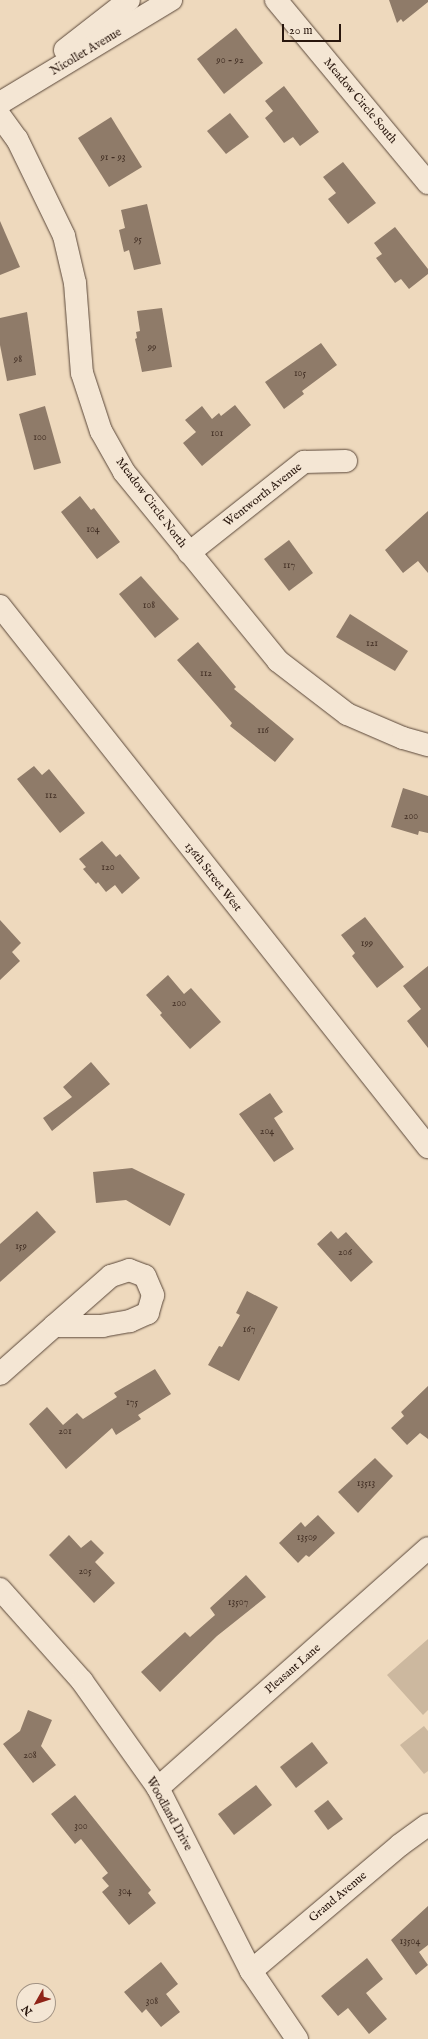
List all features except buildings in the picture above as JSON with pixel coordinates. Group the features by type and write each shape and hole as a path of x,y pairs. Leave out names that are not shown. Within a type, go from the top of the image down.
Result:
{"street":[{"name":"Nicollet Avenue","path":"0,103 129,0"},
{"name":"Nicollet Avenue","path":"0,103 171,0"},
{"name":"Meadow Circle South","path":"276,0 428,183"},
{"name":"Meadow Circle North","path":"0,116 28,159 64,236 75,283 82,373 100,431 124,472 278,660 347,714 403,738 428,746"},
{"name":"Wentworth Avenue","path":"189,553 304,462 346,461"},
{"name":"136th Street West","path":"0,606 428,1147"},
{"path":"0,1374 54,1326"},
{"name":"Pleasant Lane","path":"158,1788 428,1548"},
{"name":"Woodland Drive","path":"0,1589 82,1682 158,1788 251,1971 297,2039"},
{"name":"Grand Avenue","path":"251,1971 400,1845 428,1825"}],"shaded area":[{"path":"428,1639 428,1710 423,1715 387,1675"},
{"path":"424,1726 428,1731 428,1771 424,1774 400,1745"}]}
